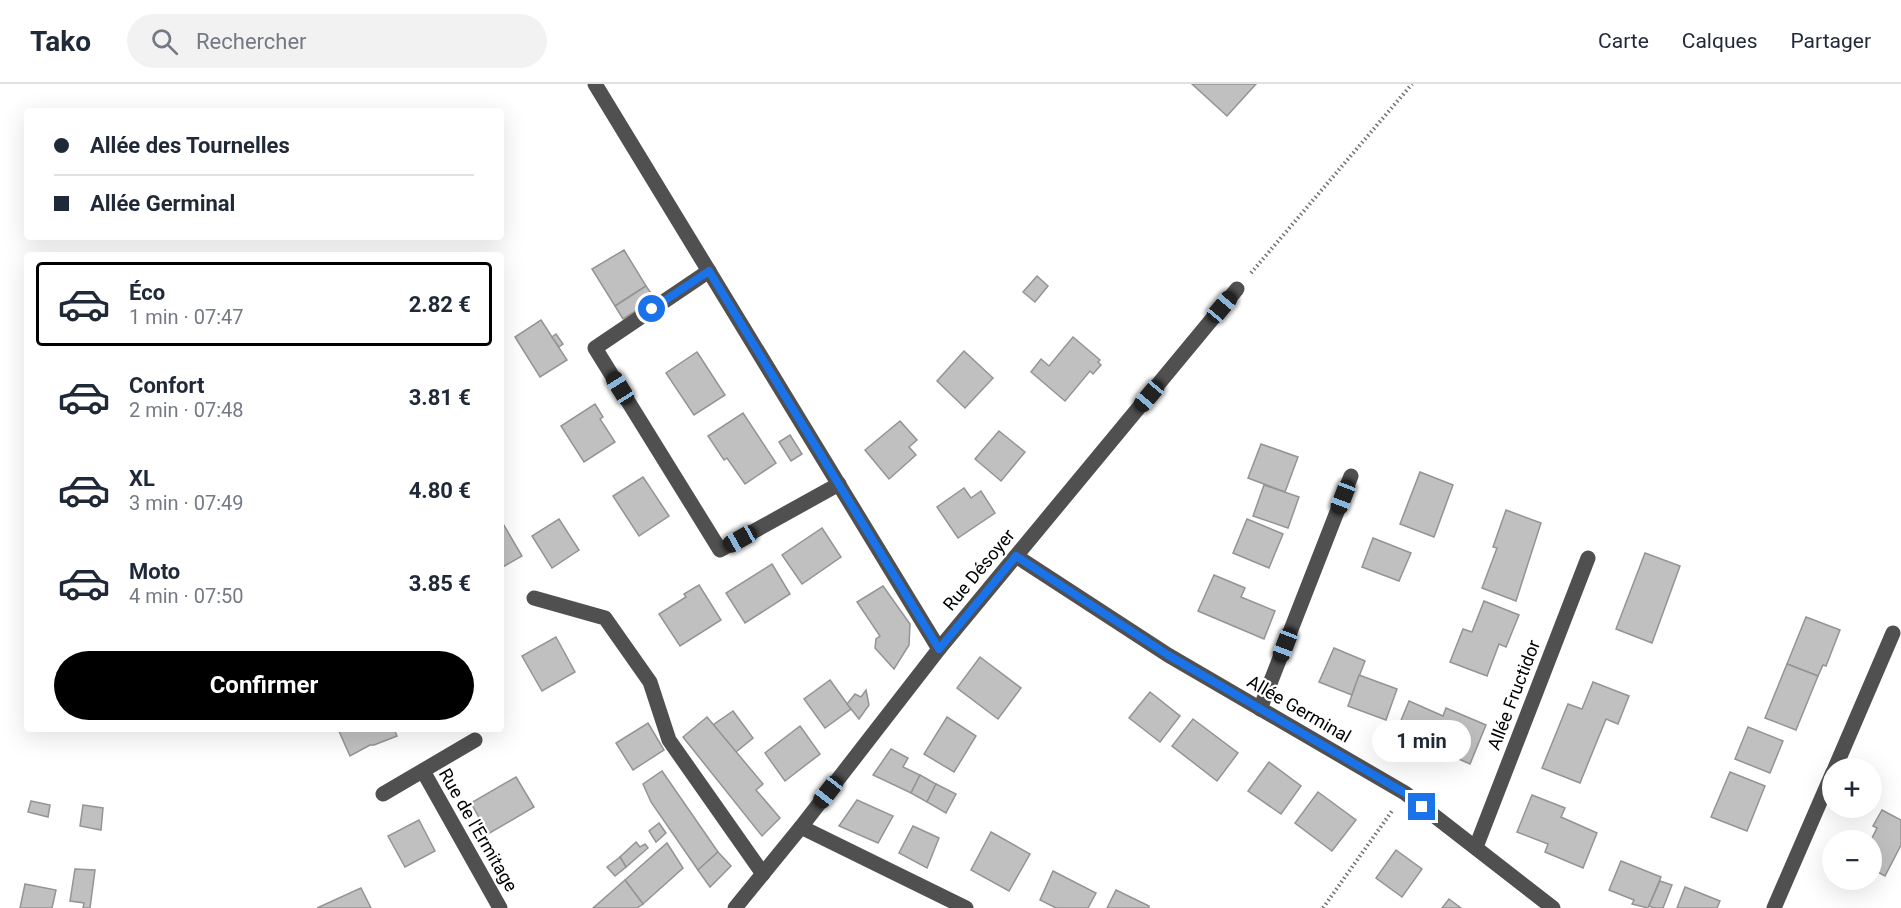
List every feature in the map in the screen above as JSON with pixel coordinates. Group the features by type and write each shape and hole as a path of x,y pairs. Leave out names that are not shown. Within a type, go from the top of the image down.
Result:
{"street":[{"path":"595,84 939,649"},
{"path":"709,271 595,348 720,550 839,484"},
{"name":"Rue Désoyer","path":"735,908 801,828 939,649 1237,289"},
{"path":"1260,709 1351,476"},
{"name":"Allée Germinal","path":"1016,556 1168,655 1405,793 1553,908"},
{"name":"Allée Fructidor","path":"1476,847 1588,558"},
{"path":"534,598 606,618 650,682 669,740 763,873"},
{"path":"1839,758 1893,633"},
{"path":"383,794 475,740"},
{"name":"Rue de l'Ermitage","path":"423,771 500,908"},
{"path":"1774,908 1822,798"},
{"path":"801,828 966,908"}],"path":[{"path":"1237,289 1412,84"},
{"path":"1323,908 1405,793"}],"building":[{"path":"1192,84 1256,84 1227,116"},
{"path":"624,250 646,286 615,306 592,269"},
{"path":"1037,276 1048,286 1035,302 1023,292"},
{"path":"646,286 655,299 623,319 615,306"},
{"path":"541,320 567,360 540,377 515,337"},
{"path":"556,334 563,344 559,347 552,337"},
{"path":"1073,337 1100,360 1098,362 1101,365 1093,374 1090,371 1065,401 1031,372 1041,359 1049,366"},
{"path":"964,351 993,378 965,408 937,381"},
{"path":"697,352 725,395 694,415 666,373"},
{"path":"595,404 603,417 600,419 615,442 584,462 561,426"},
{"path":"743,413 776,463 745,484 727,458 724,460 708,436"},
{"path":"900,421 917,440 909,447 916,455 889,479 865,450"},
{"path":"999,431 1025,452 1001,481 975,459"},
{"path":"790,435 802,454 791,461 779,442"},
{"path":"1261,444 1298,457 1285,492 1248,478"},
{"path":"1420,472 1453,485 1434,537 1400,524"},
{"path":"643,477 669,516 639,536 613,496"},
{"path":"1264,485 1299,497 1288,528 1253,516"},
{"path":"964,488 971,498 981,491 995,513 958,538 937,507"},
{"path":"1506,510 1541,523 1516,601 1482,588 1497,548 1493,547"},
{"path":"559,519 579,550 552,568 532,536"},
{"path":"1247,519 1283,534 1269,568 1233,553"},
{"path":"504,525 522,556 504,566"},
{"path":"822,528 841,557 802,584 782,555"},
{"path":"1373,538 1411,553 1399,581 1362,567"},
{"path":"1645,553 1680,566 1652,643 1616,629"},
{"path":"772,564 790,594 745,623 726,593"},
{"path":"1214,575 1245,588 1241,597 1275,611 1264,639 1198,611"},
{"path":"699,585 721,620 680,646 659,614 686,597 684,594"},
{"path":"883,586 910,624 909,645 894,669 875,648 876,639 880,636 857,602"},
{"path":"1484,601 1519,615 1506,647 1499,644 1487,676 1450,662 1463,629 1472,632"},
{"path":"1806,617 1840,630 1826,666 1823,665 1818,676 1787,664"},
{"path":"556,637 575,672 542,691 522,656"},
{"path":"1334,648 1365,661 1352,695 1319,682"},
{"path":"980,657 1021,688 998,719 957,688"},
{"path":"1787,664 1818,676 1796,730 1765,718"},
{"path":"1359,675 1397,689 1386,720 1348,706"},
{"path":"830,680 851,709 825,728 804,699"},
{"path":"1593,682 1629,696 1618,724 1606,719 1580,783 1542,768 1568,704 1582,709"},
{"path":"866,690 869,705 859,719 847,704 855,694 861,697"},
{"path":"1150,692 1180,716 1160,742 1129,718"},
{"path":"1409,701 1443,716 1446,708 1486,725 1470,764 1395,735"},
{"path":"733,711 753,738 736,752 713,725"},
{"path":"707,717 763,784 756,790 780,818 762,836 683,737"},
{"path":"947,717 976,736 954,772 924,754"},
{"path":"1193,719 1238,753 1217,781 1172,746"},
{"path":"648,723 664,750 633,770 616,743"},
{"path":"800,726 820,754 785,781 765,753"},
{"path":"1748,727 1783,741 1770,773 1735,759"},
{"path":"339,732 395,732 397,736 370,745 350,756"},
{"path":"891,749 908,758 903,767 920,775 911,793 873,775"},
{"path":"1269,762 1301,786 1281,814 1248,791"},
{"path":"662,771 718,852 698,870 651,802 643,784"},
{"path":"1730,772 1765,786 1747,831 1711,817"},
{"path":"920,775 936,784 927,802 911,793"},
{"path":"516,777 534,807 488,834 471,803"},
{"path":"936,784 956,794 946,813 927,802"},
{"path":"1318,792 1356,820 1332,851 1295,823"},
{"path":"1532,795 1565,808 1561,817 1597,833 1583,868 1545,852 1548,844 1517,832"},
{"path":"857,800 893,816 878,843 839,826"},
{"path":"31,801 50,805 48,817 28,812"},
{"path":"83,805 103,808 101,830 80,826"},
{"path":"1882,810 1901,820 1901,845 1885,876 1882,874 1882,830 1876,830 1877,828 1873,826 1878,818 1882,818"},
{"path":"419,820 435,851 405,867 388,836"},
{"path":"659,823 666,833 656,842 649,831"},
{"path":"913,826 939,838 927,868 899,853"},
{"path":"991,832 1030,854 1009,891 971,870"},
{"path":"636,842 640,847 645,844 648,848 626,867 620,857"},
{"path":"667,843 683,868 643,904 625,880"},
{"path":"1396,850 1422,869 1402,897 1376,878"},
{"path":"718,852 731,866 710,887 698,870"},
{"path":"620,857 626,867 615,876 607,867"},
{"path":"1621,861 1661,877 1648,908 1632,904 1634,900 1609,890"},
{"path":"75,869 95,870 90,908 83,908 84,903 70,901"},
{"path":"1053,871 1096,893 1088,908 1056,908 1040,900"},
{"path":"625,880 643,904 637,908 593,908"},
{"path":"1660,881 1672,885 1663,908 1654,908 1649,906"},
{"path":"25,884 56,890 52,908 20,908"},
{"path":"1685,887 1720,901 1717,908 1677,908"},
{"path":"361,888 371,908 317,908"},
{"path":"1116,890 1149,906 1149,908 1107,908"},
{"path":"1449,899 1461,908 1442,908"}],"route":[{"path":"652,309 709,271 939,649 1016,556 1168,655 1405,793 1422,807"}]}
